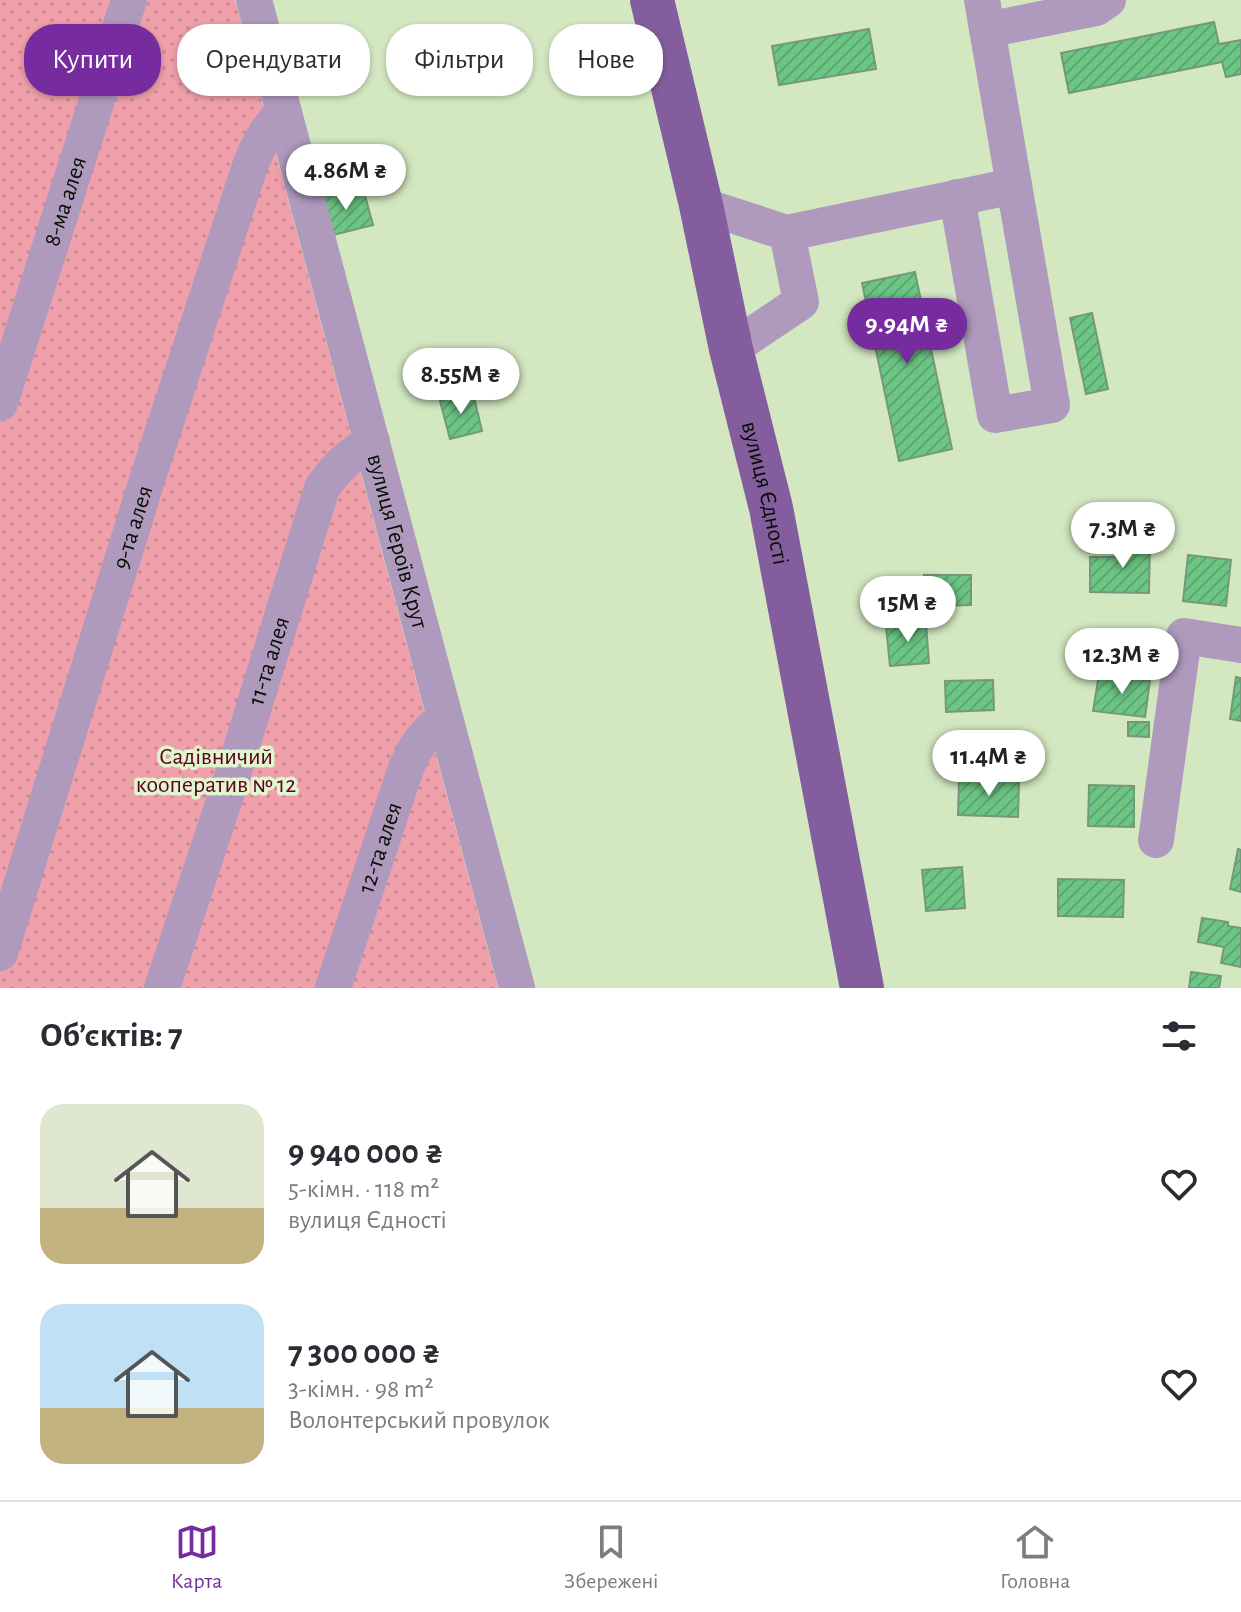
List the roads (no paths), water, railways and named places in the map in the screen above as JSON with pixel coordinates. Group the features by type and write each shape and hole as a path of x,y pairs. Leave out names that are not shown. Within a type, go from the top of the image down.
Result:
{"main road":[{"name":"вулиця Єдності","path":"652,0 701,205 731,349 771,508 862,988"}],"street":[{"name":"8-ма алея","path":"0,403 129,0"},
{"name":"вулиця Героїв Крут","path":"254,0 517,988"},
{"path":"957,197 995,415 1052,405 984,15 1096,8 1108,0"},
{"name":"9-та алея","path":"0,953 148,477 251,163 262,138 284,112"},
{"path":"701,205 787,233 1014,186"},
{"path":"731,349 801,302 787,233"},
{"name":"11-та алея","path":"162,988 267,668 322,488 335,469 372,442"},
{"path":"1156,840 1184,636 1241,645"},
{"name":"12-та алея","path":"333,988 406,768 421,739 445,718"}],"park label":[{"name":"Садівничий кооператив № 12","path":"216,770"}]}
